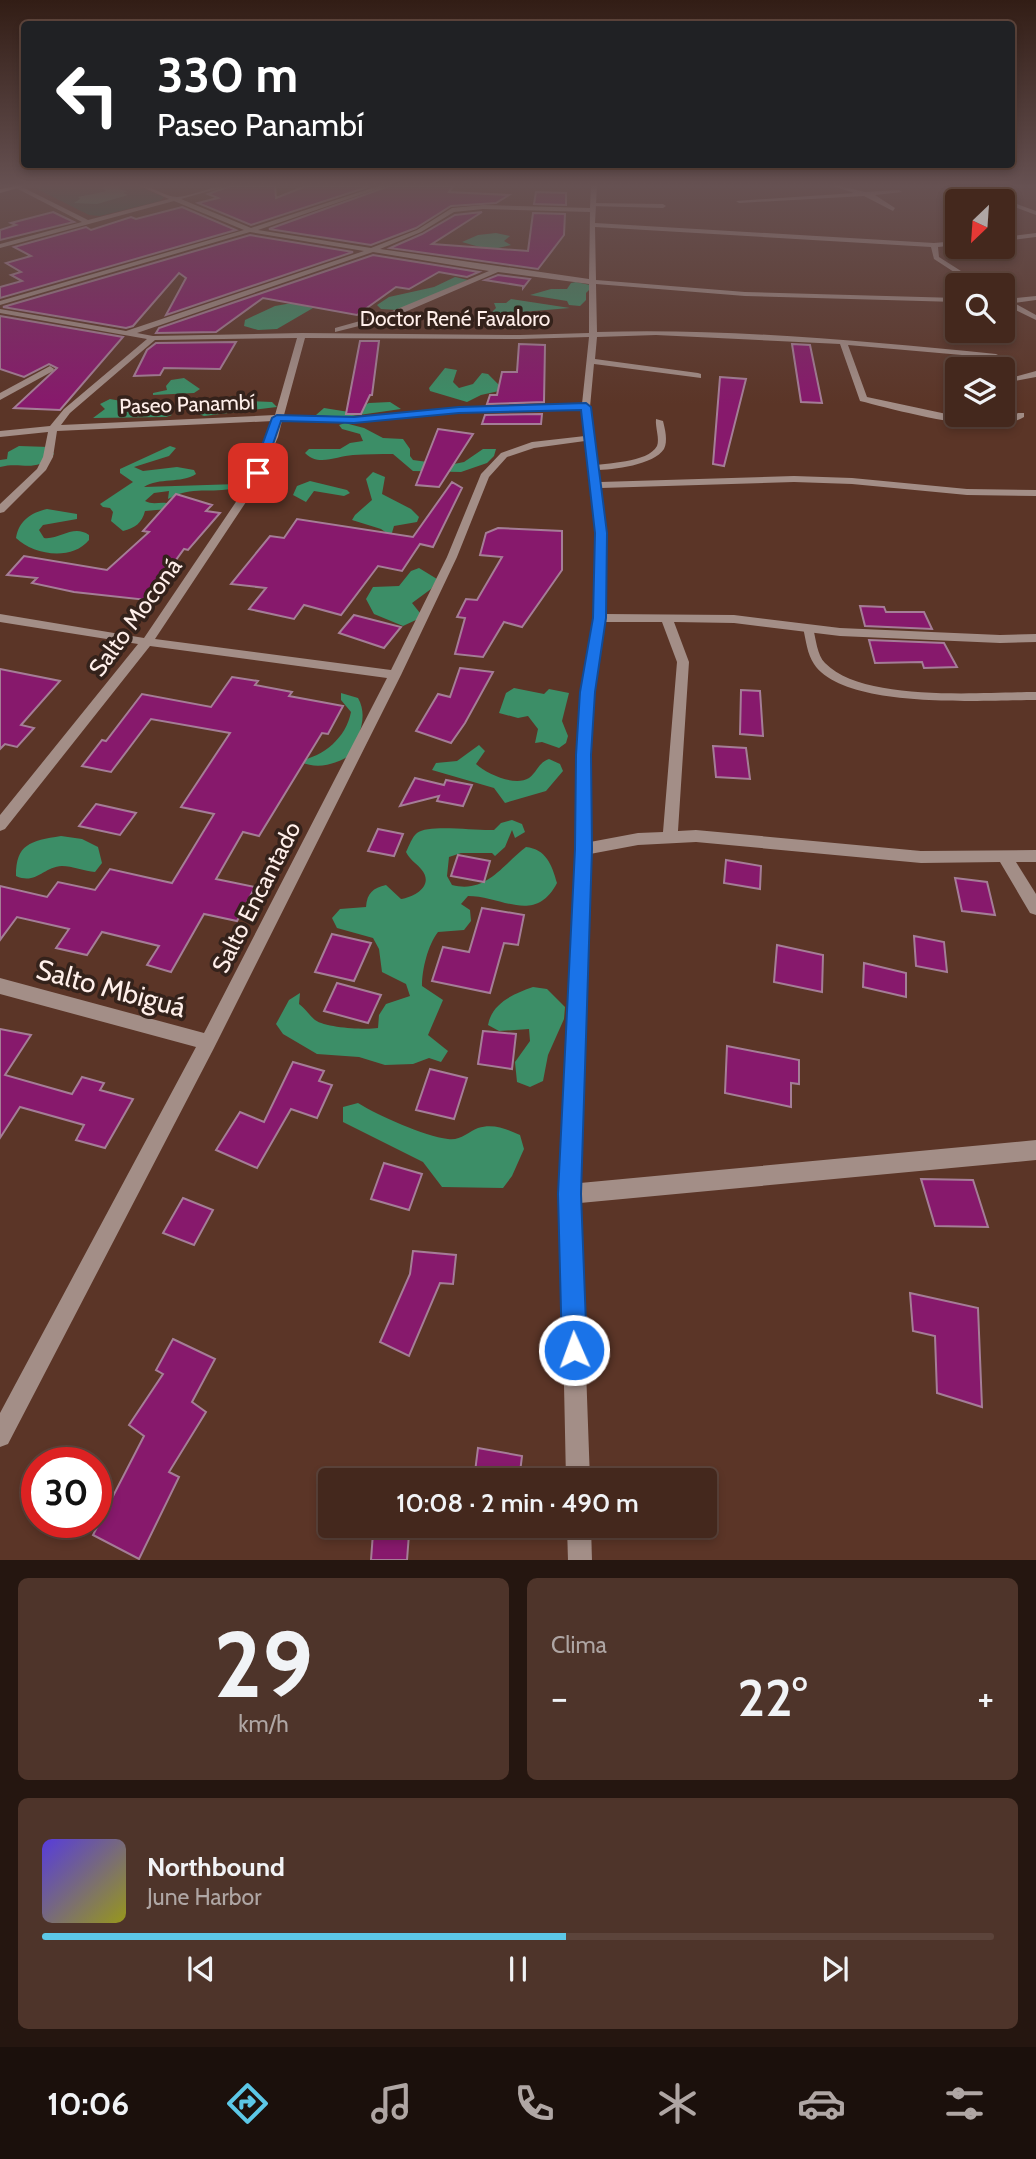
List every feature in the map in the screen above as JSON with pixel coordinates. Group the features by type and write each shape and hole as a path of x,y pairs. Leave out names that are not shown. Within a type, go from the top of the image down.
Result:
{"street":[{"path":"0,303 155,259"},
{"path":"125,334 347,259"},
{"path":"422,259 592,282 745,294 945,300"},
{"path":"578,1468 570,1194 586,705 599,618 601,533 586,407 593,335 592,259"},
{"path":"937,259 960,273"},
{"name":"Doctor René Favaloro","path":"317,335 371,322 497,270"},
{"path":"1015,300 1036,298"},
{"path":"1015,307 1036,318"},
{"name":"Doctor René Favaloro","path":"0,311 153,338 656,333 843,342 996,356"},
{"path":"371,322 379,336"},
{"name":"Salto Moconá","path":"0,825 147,642 251,488 273,437 302,335"},
{"path":"0,510 41,470 48,457 53,429 89,390 153,338"},
{"path":"843,342 863,399 970,422 1012,421 1021,415"},
{"path":"590,361 698,376"},
{"path":"0,397 50,369"},
{"path":"1015,378 1036,374"},
{"name":"Paseo Panambí","path":"0,434 90,425 277,418 354,420 459,410 586,407"},
{"name":"Salto Encantado","path":"0,1436 208,1042 395,675 452,557 484,475 504,454 532,445 589,438"},
{"path":"594,485 794,479 852,481 967,492 1036,493"},
{"path":"0,618 147,642 395,675"},
{"path":"599,618 734,619 808,628 1000,639 1036,638"},
{"path":"666,618 683,662 670,837"},
{"path":"583,849 638,839 696,836 921,856 1036,856"},
{"path":"1004,856 1036,908"},
{"name":"Salto Mbiguá","path":"0,986 208,1042"},
{"path":"570,1194 1036,1150"},
{"path":"579,1538 580,1560"}],"lane":[{"path":"592,468 641,460 660,449 659,421"},
{"path":"808,628 817,662 831,676 860,689 886,693 1036,696"}],"green space":[{"path":"455,277 468,280 398,310 381,309 377,305 389,297 434,287"},
{"path":"571,283 590,285 586,300 580,306 530,295 551,289 567,289"},
{"path":"511,299 570,308 521,312 506,319 492,312 496,308 494,303 506,303"},
{"path":"292,303 313,308 277,329 258,330 244,326 245,320 275,306"},
{"path":"445,368 457,370 453,382 459,388 473,384 482,373 488,374 499,385 499,391 467,402 430,391 429,388"},
{"path":"184,378 200,389 194,393 153,395 167,390 166,386 171,380"},
{"path":"232,396 246,401 272,402 277,407 204,416 189,410 189,407 211,405"},
{"path":"110,399 121,401 126,407 152,407 172,415 93,418 105,409 100,404"},
{"path":"390,402 401,409 345,417 316,415 324,408 349,412 369,403"},
{"path":"345,423 364,428 383,438 403,439 413,460 449,465 464,462 483,449 496,449 494,456 487,463 461,472 413,471 393,454 353,455 322,460 305,453 309,449 340,449 350,443 363,441 360,434 342,429 339,425"},
{"path":"19,446 49,447 54,454 40,464 0,467 0,460 7,459 8,452"},
{"path":"170,446 176,448 169,456 134,467 143,471 177,467 194,470 196,474 144,487 238,484 236,488 186,492 168,499 169,491 154,493 145,501 172,505 168,509 145,511 137,524 123,531 111,521 113,512 110,508 100,504 133,482 120,473 120,469"},
{"path":"373,472 385,477 382,494 411,509 419,517 417,522 394,526 391,536 381,529 352,520 372,500 366,479"},
{"path":"310,481 350,493 344,496 314,491 306,502 293,495 297,486"},
{"path":"47,509 77,514 77,519 43,525 39,530 44,538 77,531 89,535 89,540 73,551 53,553 32,548 16,538 26,519"},
{"path":"419,568 437,579 431,589 412,603 420,613 418,619 403,626 374,614 366,599 373,587 399,586 411,571"},
{"path":"514,688 544,694 549,689 569,693 562,721 568,736 566,743 559,748 542,742 535,743 538,729 528,716 518,718 499,713 506,693"},
{"path":"341,693 358,698 361,705 359,735 349,756 324,765 299,761 325,750 344,730 351,712 341,700"},
{"path":"479,745 485,751 476,764 501,778 516,781 529,778 549,759 560,764 563,771 546,791 505,803 494,788 432,770 436,763 457,761"},
{"path":"512,820 522,824 525,832 515,838 512,830 505,847 495,856 492,853 461,853 449,857 447,876 452,885 464,887 485,881 526,847 543,855 550,864 557,883 548,896 539,903 528,906 468,896 461,904 470,910 471,921 464,930 438,932 434,937 426,958 422,986 443,1000 428,1035 448,1051 441,1062 429,1058 413,1064 385,1065 359,1057 317,1054 283,1034 276,1024 289,1000 300,993 299,1004 320,1023 346,1028 378,1028 379,1015 386,1004 410,996 406,984 382,972 379,949 373,938 337,928 332,918 340,909 366,907 369,895 381,886 386,885 401,899 422,889 425,875 406,852 417,833 442,828 494,830 501,823"},
{"path":"61,836 82,839 98,847 102,863 95,872 62,866 34,877 16,876 19,857 27,846 33,842"},
{"path":"533,987 547,989 565,1007 564,1019 548,1055 543,1081 530,1087 517,1082 515,1062 530,1041 529,1029 499,1031 488,1025 490,1017 499,1005 511,996"},
{"path":"358,1103 402,1125 448,1139 460,1137 478,1128 500,1127 520,1135 524,1149 512,1176 503,1188 442,1187 423,1162 343,1122 343,1107"}],"building":[{"path":"21,259 136,259 0,298 0,287 22,281 11,275 21,272 6,263"},
{"path":"168,259 333,259 166,315 186,278 179,273 133,326 126,328 3,307"},
{"path":"362,259 397,259 479,272 467,277 439,272 409,289 396,287 357,315 263,298 216,332 156,333 159,328"},
{"path":"466,259 546,259 538,269"},
{"path":"498,275 530,279 523,288 485,280"},
{"path":"0,316 123,337 60,410 14,408 57,368 49,364 24,377 0,369"},
{"path":"360,341 379,341 372,395 361,414 346,414"},
{"path":"236,342 220,369 164,368 160,375 134,376 147,350 156,343"},
{"path":"519,344 545,345 544,402 487,404 490,395 497,395 502,372 517,372"},
{"path":"792,344 810,345 822,403 801,402"},
{"path":"720,377 746,379 724,466 713,464"},
{"path":"542,414 541,424 482,424 485,415"},
{"path":"438,429 473,434 439,487 416,485"},
{"path":"452,482 462,488 433,547 420,544 402,571 378,566 341,615 304,605 294,619 249,609 266,588 231,584 270,536 284,538 297,519 413,537"},
{"path":"176,494 212,505 206,511 220,513 188,550 184,549 147,600 74,592 32,583 37,578 7,575 24,556 107,570 149,532 143,531"},
{"path":"498,528 562,531 562,570 522,627 504,622 483,657 455,654 465,618 457,617 466,599 477,600 502,557 480,555 486,533"},
{"path":"860,606 884,607 886,612 924,612 932,629 865,626"},
{"path":"354,615 401,627 384,648 339,633"},
{"path":"869,640 944,643 957,667 924,668 922,662 875,663"},
{"path":"460,668 493,672 465,723 451,743 416,731 438,694 450,697"},
{"path":"0,669 60,681 21,725 34,728 17,747 5,744 0,749"},
{"path":"232,677 258,681 255,685 292,692 289,696 343,706 328,734 322,733 259,836 243,832 216,879 255,887 237,921 204,914 171,972 147,965 159,946 102,932 87,955 56,948 69,929 17,917 0,940 0,886 47,897 58,882 95,890 110,869 172,883 214,814 181,807 230,733 151,719 111,772 82,766 102,740 106,741 142,694 211,707"},
{"path":"741,690 760,691 763,736 740,734"},
{"path":"713,746 746,748 750,779 716,777"},
{"path":"415,778 444,785 446,780 472,785 463,806 437,801 439,796 400,806"},
{"path":"96,804 136,813 120,835 79,826"},
{"path":"378,829 403,834 394,856 368,851"},
{"path":"458,855 490,861 484,882 451,876"},
{"path":"726,860 761,866 760,889 724,883"},
{"path":"955,878 987,882 995,915 962,911"},
{"path":"482,908 524,915 518,945 504,943 490,993 432,981 443,947 469,952"},
{"path":"332,934 371,943 354,981 315,972"},
{"path":"914,936 944,942 947,972 916,966"},
{"path":"777,945 823,955 822,992 774,982"},
{"path":"864,963 906,973 906,997 863,987"},
{"path":"337,983 381,995 368,1023 324,1011"},
{"path":"0,1029 31,1035 5,1075 72,1094 82,1077 104,1083 100,1090 133,1099 105,1148 76,1140 84,1125 20,1107 0,1138"},
{"path":"483,1031 516,1034 512,1069 478,1064"},
{"path":"727,1046 799,1060 799,1084 791,1083 791,1107 725,1093"},
{"path":"293,1062 324,1071 319,1081 332,1085 317,1118 291,1109 257,1168 216,1150 240,1112 264,1122"},
{"path":"430,1069 467,1078 454,1119 416,1110"},
{"path":"384,1163 422,1174 409,1210 371,1199"},
{"path":"921,1179 973,1180 988,1227 935,1226"},
{"path":"183,1198 213,1210 194,1245 163,1233"},
{"path":"413,1251 456,1255 453,1284 440,1283 409,1356 380,1342 410,1274"},
{"path":"910,1293 978,1308 982,1407 937,1393 935,1336 913,1331"},
{"path":"173,1339 215,1359 192,1402 206,1412 169,1472 179,1477 139,1559 99,1538 112,1538 112,1498 144,1436 129,1425 163,1374 156,1370"},
{"path":"478,1448 522,1456 520,1468 476,1468"},
{"path":"373,1538 409,1538 407,1560 371,1560"}],"route":[{"path":"258,473 273,437 277,418 354,420 459,410 586,407 601,533 599,618 587,692 583,755 583,849 570,1194 574,1350"}]}
